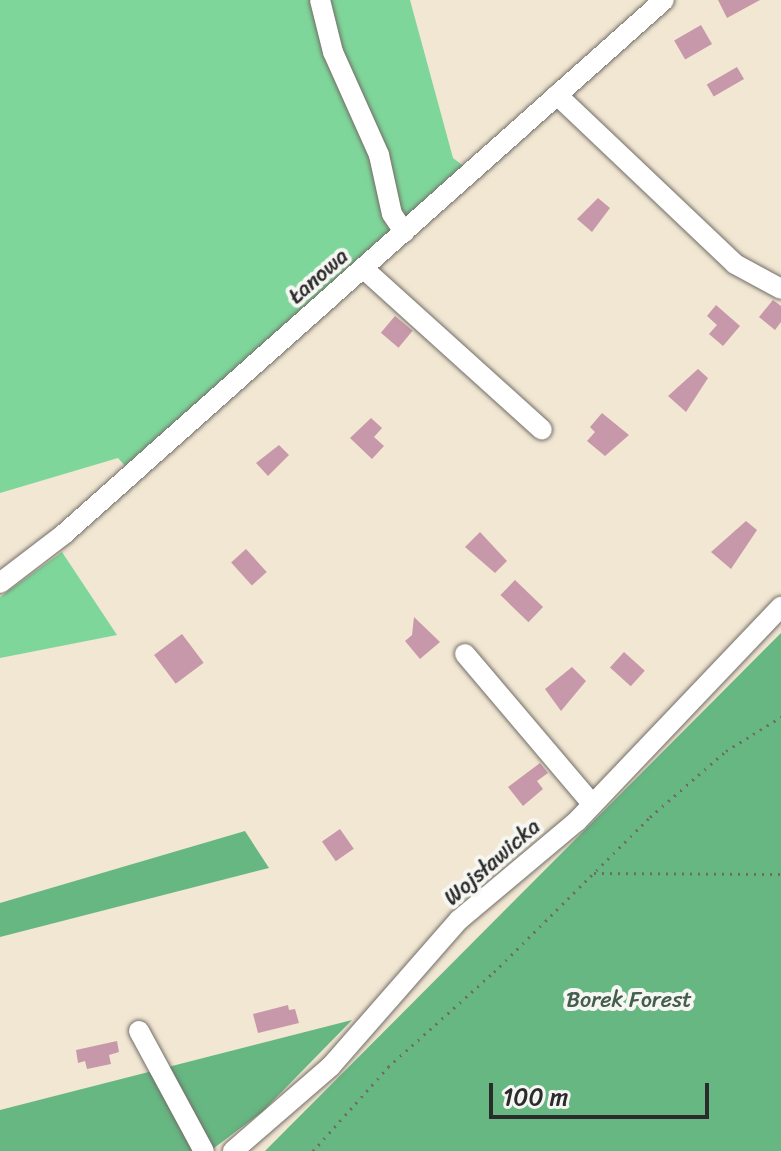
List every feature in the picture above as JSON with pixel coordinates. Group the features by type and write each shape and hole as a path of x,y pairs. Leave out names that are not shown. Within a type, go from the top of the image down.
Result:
{"street":[{"path":"320,0 333,52 379,155 392,214 404,232"},
{"name":"Łanowa","path":"0,583 64,534 664,0"},
{"path":"557,95 735,264 781,289"},
{"path":"363,268 542,430"},
{"name":"Wojsławicka","path":"233,1151 331,1066 459,920 592,804 781,607"},
{"path":"465,654 592,804"},
{"path":"139,1031 204,1151"}],"path":[{"path":"313,1151 388,1067 594,873 726,751 781,717"},
{"path":"594,873 781,874"}],"green space":[{"path":"0,0 410,0 453,158 465,167 125,466 118,458 0,493"},
{"path":"62,552 117,635 0,658 0,597"},
{"name":"Borek Forest","path":"781,633 781,1151 265,1151"},
{"path":"245,831 269,868 0,937 0,903"},
{"path":"352,1020 262,1112 210,1151 0,1151 0,1110"}],"building":[{"path":"718,0 760,0 727,18"},
{"path":"701,25 712,44 685,60 674,40"},
{"path":"737,67 744,79 714,97 707,84"},
{"path":"598,198 610,208 592,232 577,219"},
{"path":"773,300 781,306 781,322 775,330 759,317"},
{"path":"716,305 740,326 723,346 709,334 717,325 707,316"},
{"path":"395,316 413,331 398,348 381,333"},
{"path":"698,369 708,378 686,412 668,396"},
{"path":"602,413 629,435 605,456 587,441 595,432 590,427"},
{"path":"371,418 382,428 374,437 384,446 372,459 350,438"},
{"path":"279,445 289,455 268,476 256,463"},
{"path":"746,521 757,530 731,569 711,552"},
{"path":"480,532 507,561 495,573 465,547"},
{"path":"246,549 267,572 252,585 231,562"},
{"path":"515,580 543,607 528,622 500,595"},
{"path":"414,617 440,642 420,659 405,641 412,635"},
{"path":"182,634 204,663 176,684 154,655"},
{"path":"624,652 645,671 631,686 610,668"},
{"path":"572,667 586,681 561,711 545,689"},
{"path":"540,763 548,773 537,781 543,789 523,806 508,787"},
{"path":"340,829 354,849 336,861 322,842"},
{"path":"288,1005 289,1010 295,1009 299,1023 258,1033 253,1014"},
{"path":"117,1041 119,1052 109,1055 111,1064 87,1069 85,1061 78,1063 76,1050"}]}
